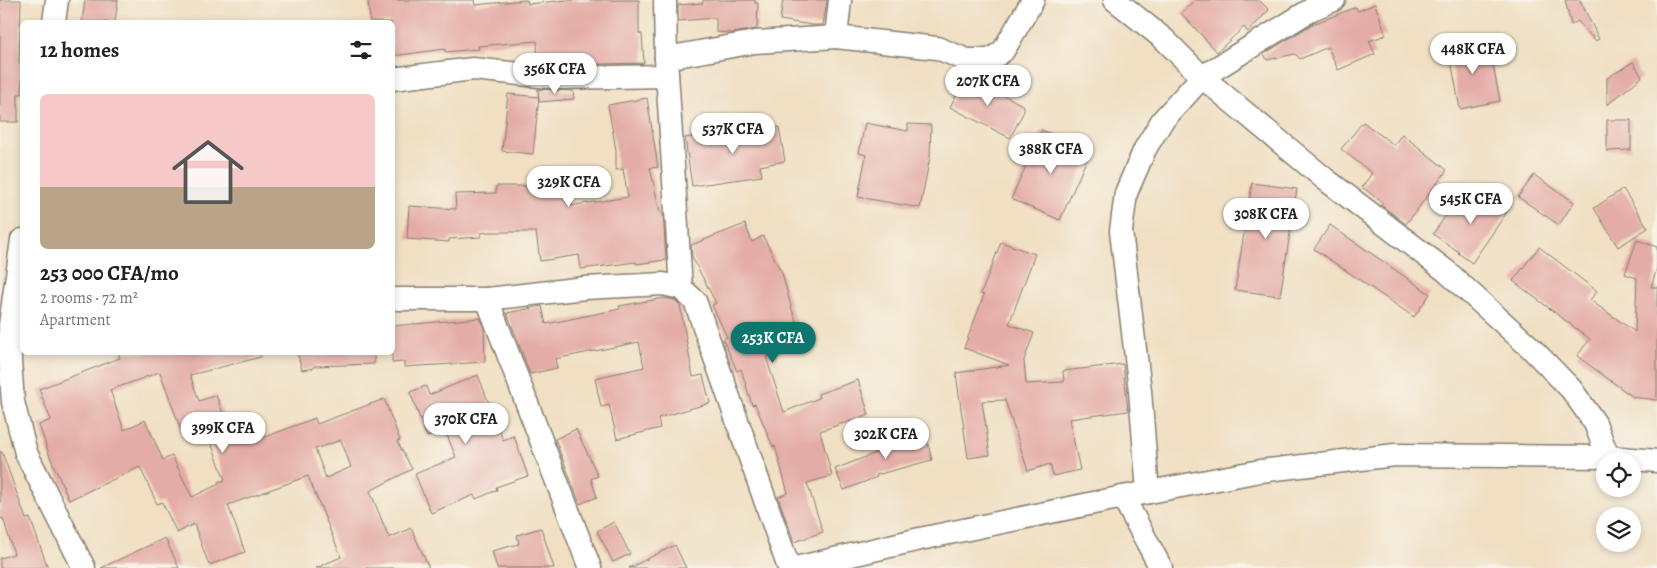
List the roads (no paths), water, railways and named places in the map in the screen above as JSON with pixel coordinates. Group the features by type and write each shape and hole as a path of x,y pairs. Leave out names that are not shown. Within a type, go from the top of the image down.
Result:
{"street":[{"path":"54,20 57,0"},
{"path":"665,0 680,288"},
{"path":"836,36 840,0"},
{"path":"395,79 473,69 558,78 667,67 755,42 836,36 937,48 967,60 990,60 1003,51 1032,0"},
{"path":"1115,0 1164,40 1202,77 1325,179 1446,271 1530,347 1571,389 1595,423 1606,452"},
{"path":"1148,492 1140,391 1121,231 1126,192 1145,149 1162,121 1202,77 1312,9 1334,0"},
{"path":"20,278 10,325 13,402 26,453 84,568"},
{"path":"395,299 487,298 585,288 663,284 680,288 695,301 789,568"},
{"path":"487,298 590,568"},
{"path":"796,568 920,539 1148,492 1260,472 1395,455 1596,457"},
{"path":"1641,460 1657,461"},
{"path":"1123,498 1161,568"}]}
